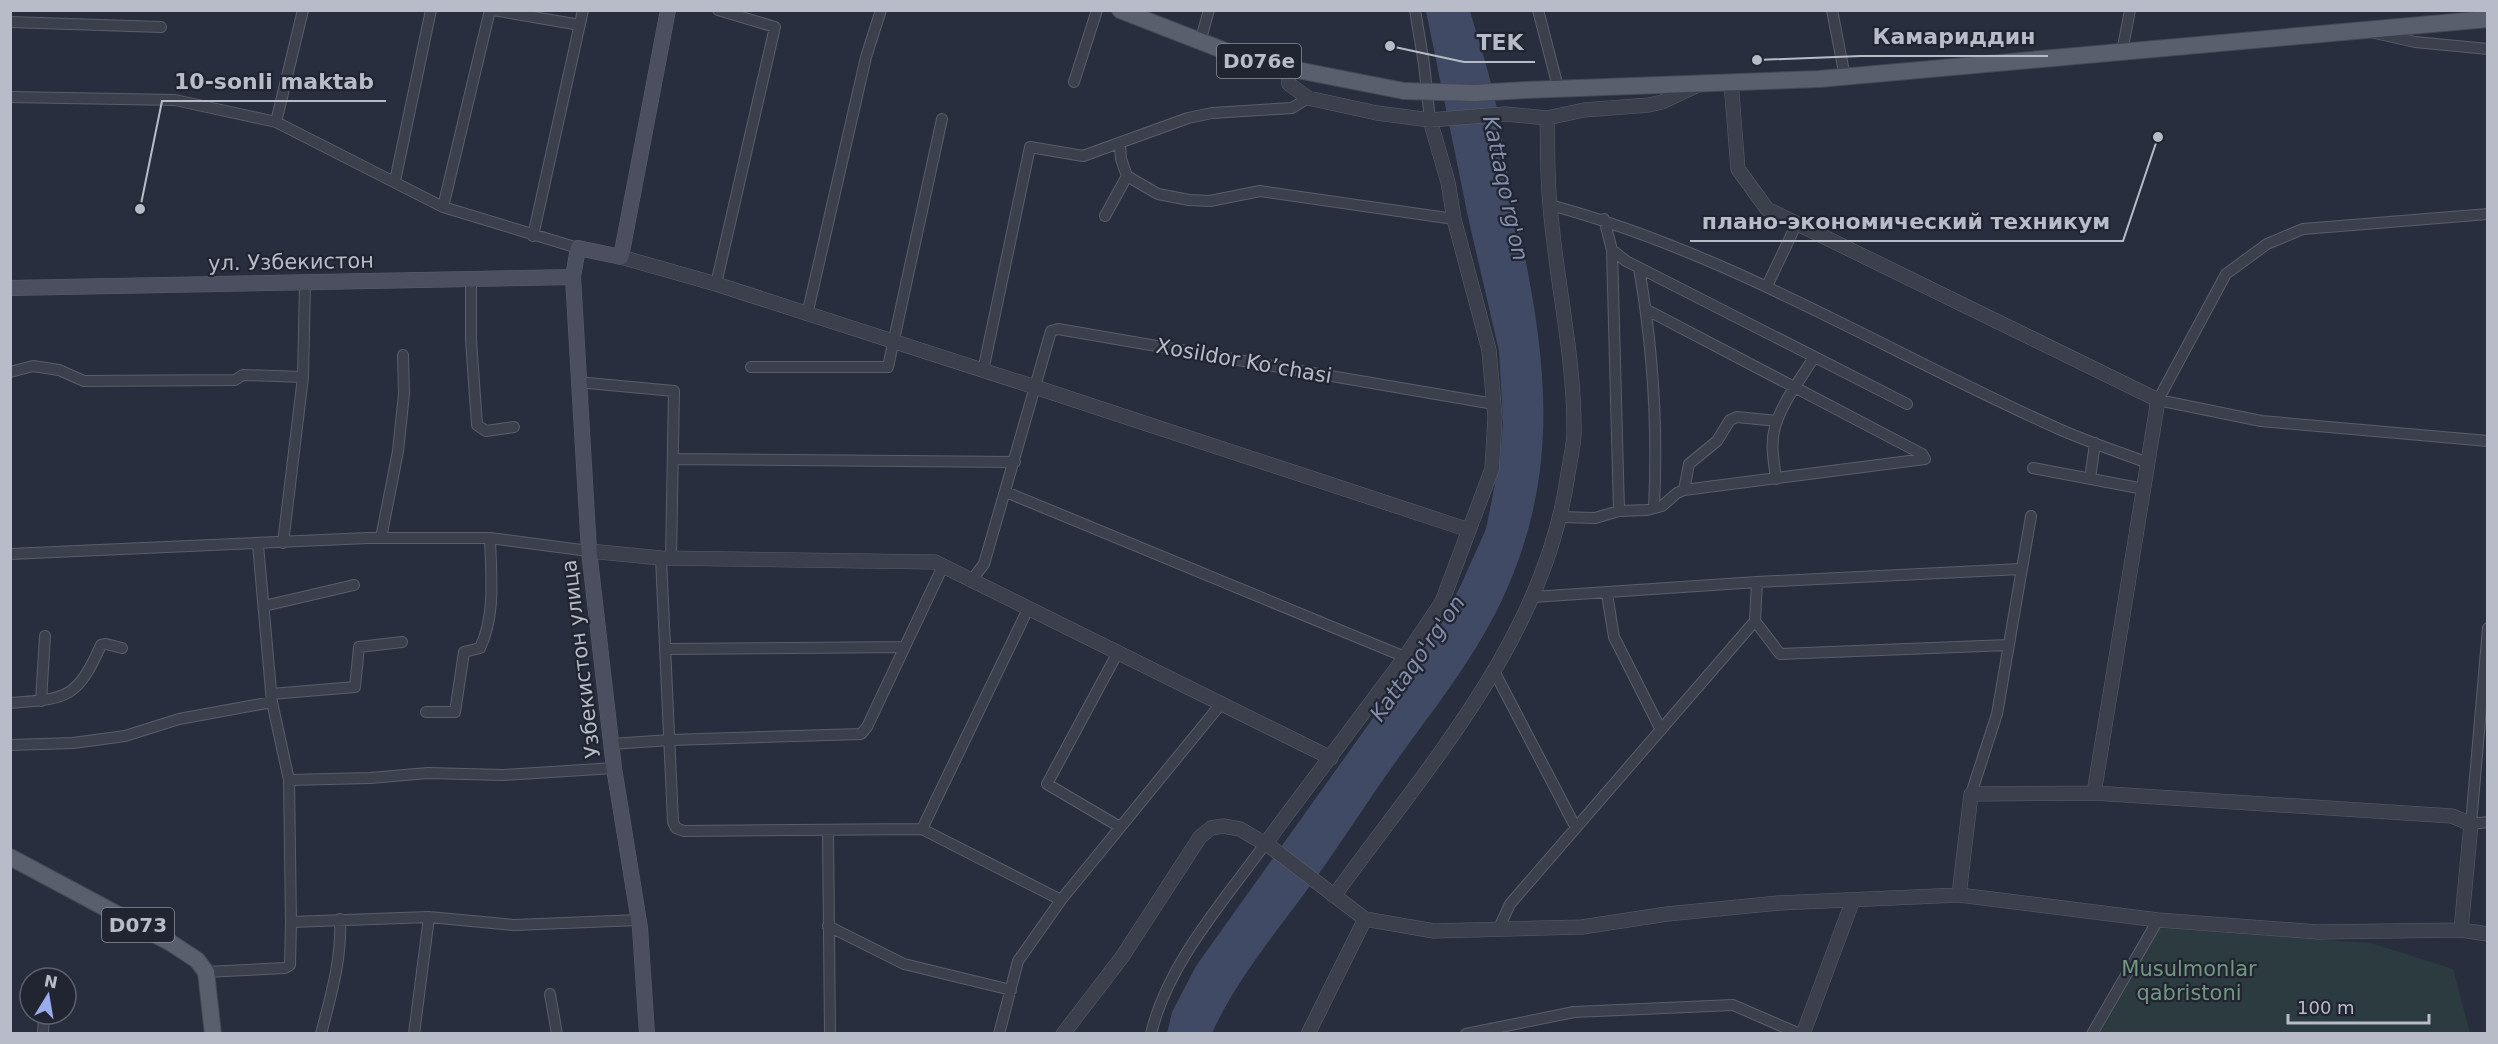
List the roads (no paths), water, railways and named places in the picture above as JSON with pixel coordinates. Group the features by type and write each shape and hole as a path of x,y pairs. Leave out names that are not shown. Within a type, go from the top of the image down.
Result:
{"main road":[{"path":"578,248 621,257 668,10"},
{"name":"D076e","path":"1120,10 1200,42 1287,68 1404,91 1474,93 1558,87 1845,77 2487,19"},
{"name":"Узбекистон улица","path":"578,248 573,278 577,382 589,551 614,768 639,920 647,1034"},
{"name":"ул. Узбекистон","path":"10,288 573,278"},
{"name":"D073","path":"10,857 171,943 197,960 206,972"},
{"path":"206,972 213,1034"}],"street":[{"path":"276,122 303,10"},
{"path":"395,181 431,10"},
{"path":"443,207 492,10 580,25"},
{"path":"533,236 583,10"},
{"path":"716,284 775,27 718,10"},
{"path":"807,315 866,57 881,10"},
{"path":"1074,82 1097,10"},
{"path":"1200,42 1209,10"},
{"path":"1151,1034 1161,998 1174,974 1405,657 1442,602 1492,469 1494,404 1489,350 1454,219 1415,10"},
{"path":"1538,10 1558,87"},
{"path":"1832,10 1845,77"},
{"path":"2122,52 2130,10"},
{"path":"10,22 161,27"},
{"path":"2365,31 2415,42 2487,49"},
{"path":"1287,68 1289,84 1308,98 1377,113 1435,120 1505,114 1547,118 1584,110 1656,104 1703,82"},
{"path":"1731,82 1738,169 1767,209 2158,399 2261,422 2487,441"},
{"path":"10,97 175,100 276,122 443,207 578,248"},
{"path":"983,371 1030,147 1083,156 1188,118 1212,113 1292,108 1308,98"},
{"path":"1334,896 1429,769 1494,671 1533,597 1553,548 1561,517 1574,438 1573,376 1550,205 1547,118"},
{"path":"751,368 888,367 942,119"},
{"path":"1120,144 1121,159 1127,176 1158,194 1189,200 1210,201 1260,190 1454,219"},
{"path":"1105,216 1127,176"},
{"path":"1550,205 1604,219 1767,286 2061,430 2148,463"},
{"path":"2094,793 2158,399 2226,274 2267,244 2303,229 2487,214"},
{"path":"1604,219 1612,250 1619,511"},
{"path":"1767,286 1797,223"},
{"path":"1612,250 1640,268 1907,404"},
{"path":"621,257 716,284 1469,530"},
{"path":"1640,268 1647,310 1657,431 1654,508"},
{"path":"471,279 471,340 477,425 486,431 514,427"},
{"path":"283,543 303,378 305,283"},
{"path":"1561,517 1595,518 1619,511 1654,508 1662,506 1684,490 1925,459 1922,454 1869,424 1647,310"},
{"name":"Xosildor Ko’chasi","path":"1035,387 1051,331 1058,329 1494,404"},
{"path":"381,538 398,452 404,394 403,356"},
{"path":"1776,479 1772,447 1777,422 1814,357"},
{"path":"10,372 33,366 66,372 84,381 235,380 243,375 303,378"},
{"path":"577,382 674,391 674,459 666,558 666,648 673,822 676,828 684,831 922,829 1061,900"},
{"path":"971,580 984,564 1035,387"},
{"path":"1684,490 1689,464 1717,441 1730,420 1737,417 1777,422"},
{"path":"2090,479 2096,443"},
{"path":"674,459 1015,462"},
{"path":"2033,468 2144,489"},
{"path":"1006,492 1405,657"},
{"path":"1959,895 1971,794 1996,714 2031,516"},
{"path":"10,554 381,538 490,538 666,558 935,562 1331,758"},
{"path":"426,712 456,712 463,655 466,650 480,648 488,632 491,614 490,538"},
{"path":"206,972 285,968 290,965 289,780 272,698 258,545"},
{"path":"612,744 861,734 867,727 943,566"},
{"path":"1533,597 1607,594 1757,582 2021,569"},
{"path":"1498,930 1510,904 1755,621 1757,582"},
{"path":"264,606 354,585"},
{"path":"1607,594 1614,637 1661,730"},
{"path":"922,829 1028,609"},
{"path":"1755,621 1780,654 2008,645"},
{"path":"2461,930 2485,691 2487,628"},
{"path":"41,701 45,636"},
{"path":"10,745 72,743 125,736 179,719 272,698 355,687 359,647 402,642"},
{"path":"10,703 58,699 78,686 87,676 103,644 122,648"},
{"path":"666,648 905,647"},
{"path":"1117,654 1047,784 1120,827"},
{"path":"1494,671 1576,828"},
{"path":"999,1034 1018,961 1061,900 1220,705"},
{"path":"289,780 370,778 428,773 503,774 614,768"},
{"path":"1971,794 2094,793 2452,816 2471,824 2487,822"},
{"path":"1063,1034 1122,957 1200,837 1211,828 1222,825 1240,829 1268,846 1365,919 1434,931 1582,927 1678,913 1779,903 1959,895 2158,920 2318,932 2461,930 2487,934"},
{"path":"828,831 830,1034"},
{"path":"1466,1034 1574,1012 1733,1005 1802,1034 1853,900"},
{"path":"291,922 429,917 513,925 639,920"},
{"path":"414,1034 429,917"},
{"path":"321,1034 338,969 341,941 340,919"},
{"path":"1308,1034 1365,919"},
{"path":"2092,1034 2158,920"},
{"path":"828,927 904,964 1011,990"},
{"path":"550,994 556,1034"}],"water":[{"name":"Kattaqo'rg'on","path":"1426,11 1470,11 1490,78 1530,282 1543,384 1543,435 1538,486 1526,538 1506,591 1482,638 1438,704 1246,974 1212,1033 1167,1034 1172,1012 1196,966 1438,627 1460,587 1486,529 1500,459 1503,422 1499,351 1468,217"}],"place":[{"name":"TEK","path":"1390,46"},
{"name":"Камариддин","path":"1757,60"},
{"name":"плано-экономический техникум","path":"2158,137"},
{"name":"10-sonli maktab","path":"140,209"}],"park label":[{"name":"Musulmonlar qabristoni","path":"2189,981"}]}
